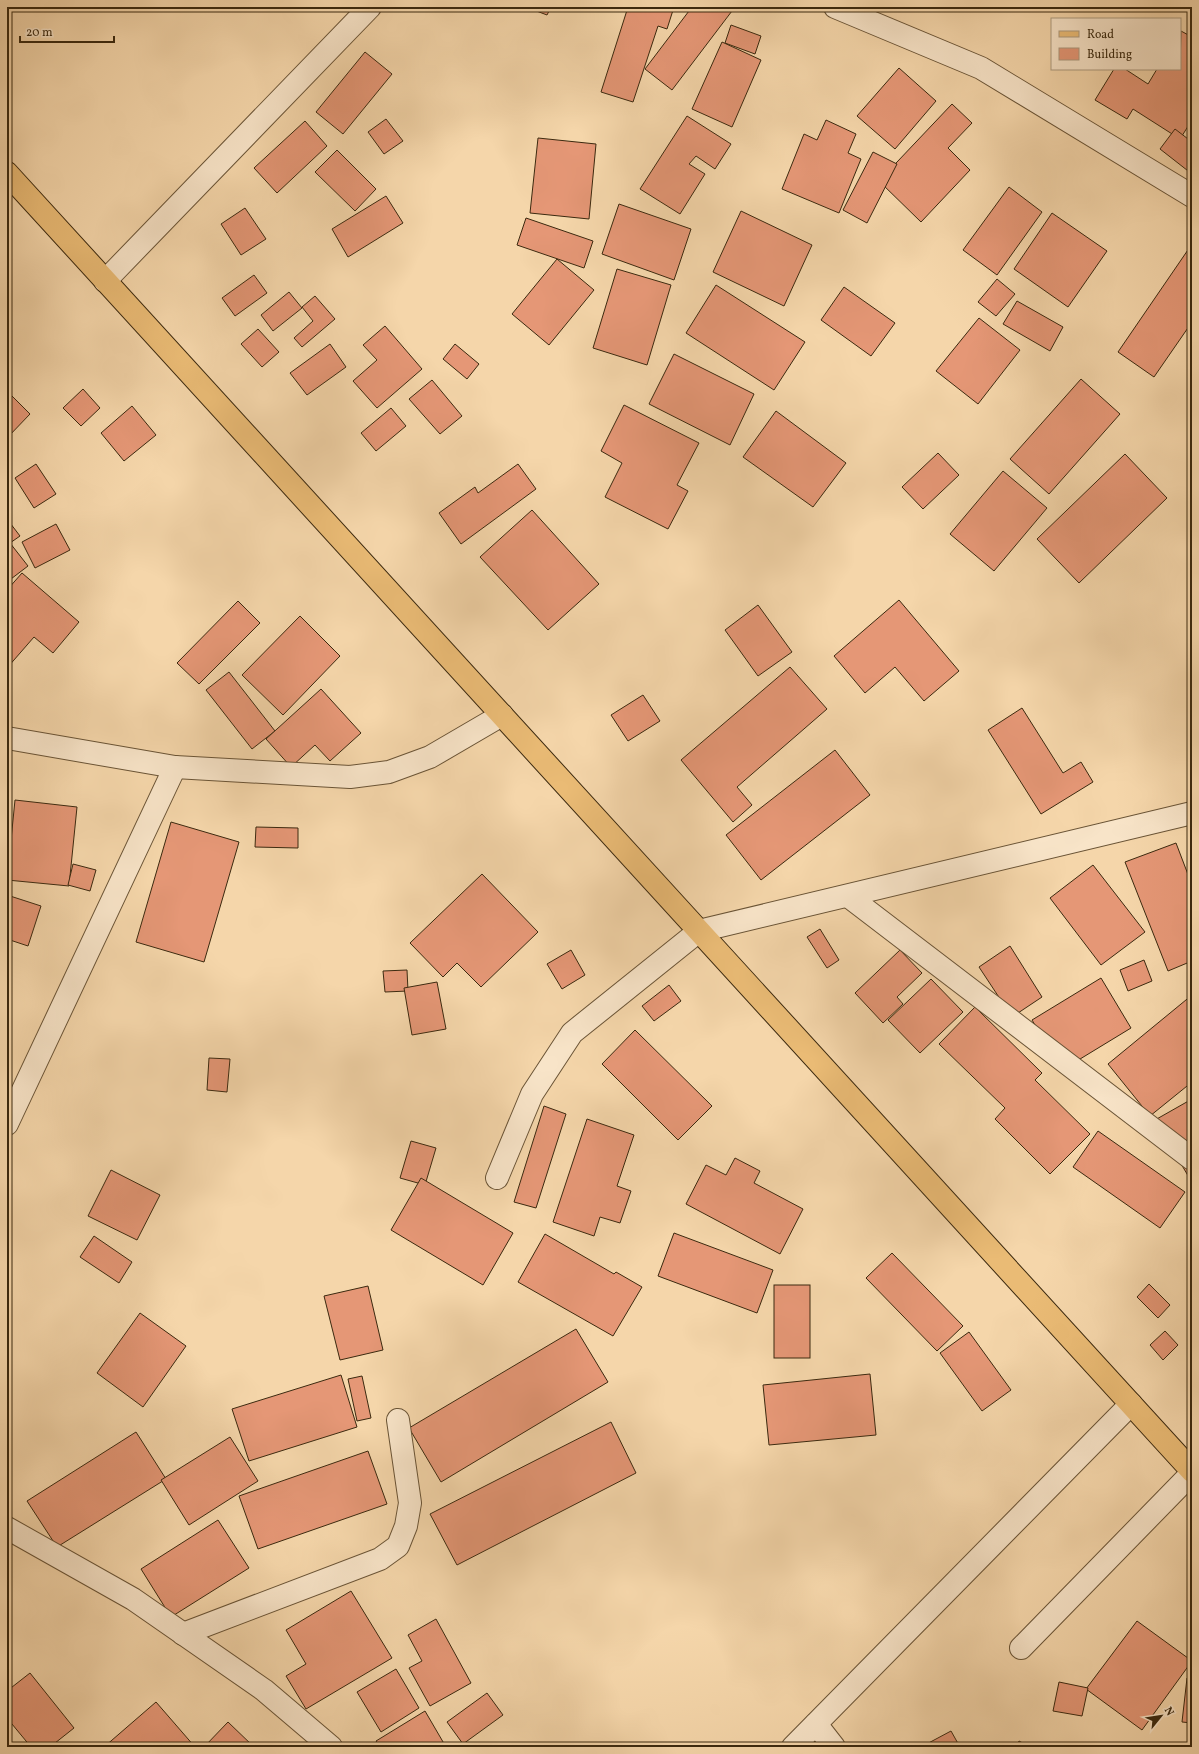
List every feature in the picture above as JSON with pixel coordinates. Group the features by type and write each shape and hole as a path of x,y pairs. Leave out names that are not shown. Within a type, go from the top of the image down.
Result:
{"main road":[{"path":"7,173 1192,1472"}],"street":[{"path":"105,281 370,7"},
{"path":"835,7 980,68 1192,196"},
{"path":"7,738 175,767 350,777 389,772 430,757 502,715"},
{"path":"7,1124 175,767"},
{"path":"497,1178 532,1094 572,1034 699,931 1192,813"},
{"path":"848,896 1192,1159"},
{"path":"793,1747 1131,1404"},
{"path":"183,1634 380,1559 398,1546 406,1526 410,1503 398,1420"},
{"path":"1021,1648 1192,1472"},
{"path":"7,1528 133,1599 264,1690 331,1747"},
{"path":"816,1724 834,1747"}],"building":[{"path":"526,7 551,7 547,15"},
{"path":"628,7 674,7 667,29 658,26 633,102 601,92"},
{"path":"692,7 735,7 672,90 645,69"},
{"path":"731,25 761,36 755,54 725,43"},
{"path":"1181,31 1192,37 1192,120 1180,139 1133,109 1127,119 1095,100 1113,70 1127,70 1148,84 1156,70 1181,70"},
{"path":"722,42 761,60 732,127 692,109"},
{"path":"365,52 392,74 343,134 316,112"},
{"path":"899,68 936,101 895,149 857,116"},
{"path":"952,104 972,123 948,148 970,170 921,222 879,181"},
{"path":"687,116 731,144 715,169 696,156 689,164 705,174 680,214 640,189"},
{"path":"386,119 403,141 384,154 368,132"},
{"path":"826,120 856,134 848,153 861,159 839,213 782,189 804,134 817,140"},
{"path":"305,121 327,146 277,193 254,168"},
{"path":"1175,129 1192,142 1192,174 1160,149"},
{"path":"538,138 596,144 589,219 530,213"},
{"path":"337,150 376,189 355,211 315,172"},
{"path":"873,152 897,164 867,223 843,210"},
{"path":"1009,187 1042,212 997,275 963,250"},
{"path":"386,196 403,223 348,257 332,229"},
{"path":"619,204 691,229 674,280 602,254"},
{"path":"245,208 266,239 241,255 221,224"},
{"path":"741,211 812,245 784,306 713,272"},
{"path":"1052,213 1107,251 1068,307 1014,269"},
{"path":"526,218 593,241 584,268 517,245"},
{"path":"1192,244 1192,322 1154,377 1118,352"},
{"path":"557,259 594,290 549,345 512,314"},
{"path":"617,269 671,285 647,365 593,348"},
{"path":"254,275 267,293 235,316 222,298"},
{"path":"997,279 1015,294 996,316 978,302"},
{"path":"716,285 805,342 774,390 686,333"},
{"path":"844,287 895,323 871,356 821,320"},
{"path":"289,292 302,308 273,331 261,315"},
{"path":"315,296 335,319 302,347 294,338 313,321 302,307"},
{"path":"1017,301 1063,327 1050,351 1003,324"},
{"path":"979,318 1020,350 978,404 936,371"},
{"path":"385,326 422,369 377,408 353,381 377,360 363,345"},
{"path":"258,329 279,352 262,367 241,344"},
{"path":"330,344 346,367 307,395 290,373"},
{"path":"455,344 479,364 467,379 443,359"},
{"path":"674,354 754,394 730,445 649,404"},
{"path":"1081,379 1120,414 1049,494 1010,459"},
{"path":"432,380 462,416 440,434 409,399"},
{"path":"83,389 100,408 81,426 63,408"},
{"path":"7,391 30,414 7,438"},
{"path":"624,405 699,443 677,485 688,491 668,529 605,497 622,463 601,451"},
{"path":"132,406 156,435 124,461 101,433"},
{"path":"391,408 406,426 376,451 361,433"},
{"path":"776,411 846,463 813,507 743,457"},
{"path":"938,453 959,475 923,509 902,487"},
{"path":"1125,454 1167,498 1079,583 1037,539"},
{"path":"36,464 56,494 34,508 15,478"},
{"path":"518,464 536,489 461,544 439,513 475,487 478,493"},
{"path":"1003,471 1047,508 994,571 950,534"},
{"path":"532,510 599,584 548,630 480,557"},
{"path":"7,519 20,536 10,543 28,566 7,582"},
{"path":"56,524 70,550 35,568 22,542"},
{"path":"22,573 79,622 53,653 34,637 7,668 7,590"},
{"path":"899,600 959,671 924,701 895,667 865,693 834,656"},
{"path":"238,601 260,623 199,684 177,663"},
{"path":"758,605 792,652 758,676 725,630"},
{"path":"300,616 340,656 283,715 242,675"},
{"path":"790,667 827,709 737,787 752,805 733,822 681,760"},
{"path":"229,672 275,731 252,749 206,690"},
{"path":"321,689 361,733 330,761 315,745 291,767 266,739"},
{"path":"643,695 660,721 628,741 611,715"},
{"path":"1022,708 1063,773 1081,762 1093,782 1041,814 988,730"},
{"path":"835,750 870,795 761,880 726,835"},
{"path":"15,800 77,807 69,886 7,880"},
{"path":"171,822 239,842 204,962 136,942"},
{"path":"256,827 298,828 298,848 255,847"},
{"path":"1176,843 1192,885 1192,961 1168,971 1125,862"},
{"path":"73,864 96,870 90,891 68,885"},
{"path":"1093,865 1145,932 1101,965 1050,898"},
{"path":"482,874 538,932 481,987 457,963 443,977 410,943"},
{"path":"7,895 41,906 28,946 7,939"},
{"path":"820,929 839,960 827,968 807,937"},
{"path":"1010,946 1042,997 1012,1017 979,967"},
{"path":"571,950 585,975 562,989 547,964"},
{"path":"900,950 922,973 897,997 903,1004 883,1023 855,993"},
{"path":"1144,960 1152,981 1128,991 1120,970"},
{"path":"407,970 408,991 385,992 383,971"},
{"path":"1101,978 1131,1028 1062,1070 1032,1020"},
{"path":"931,979 963,1012 920,1053 888,1020"},
{"path":"437,982 446,1029 412,1035 404,988"},
{"path":"669,985 681,1001 654,1021 642,1006"},
{"path":"1192,995 1192,1082 1150,1116 1108,1064"},
{"path":"975,1007 1042,1073 1035,1080 1090,1134 1050,1174 995,1119 1005,1108 939,1044"},
{"path":"635,1030 712,1106 678,1140 602,1064"},
{"path":"209,1058 230,1059 227,1092 207,1090"},
{"path":"1192,1099 1192,1178 1190,1179 1155,1120"},
{"path":"544,1106 566,1114 536,1208 514,1202"},
{"path":"587,1119 634,1135 617,1186 631,1191 620,1223 600,1217 594,1236 553,1222"},
{"path":"1098,1131 1185,1192 1160,1228 1073,1167"},
{"path":"411,1141 436,1148 425,1185 400,1178"},
{"path":"735,1158 760,1171 754,1183 803,1209 780,1254 686,1204 706,1165 726,1175"},
{"path":"111,1170 160,1195 137,1240 88,1216"},
{"path":"421,1178 513,1233 483,1285 391,1230"},
{"path":"674,1233 773,1270 757,1313 658,1276"},
{"path":"545,1234 614,1274 616,1272 642,1287 613,1336 518,1282"},
{"path":"94,1236 132,1262 119,1283 80,1257"},
{"path":"892,1253 963,1326 937,1351 866,1278"},
{"path":"1149,1284 1170,1305 1158,1318 1137,1297"},
{"path":"774,1285 810,1285 810,1358 774,1358"},
{"path":"368,1286 383,1350 340,1360 324,1296"},
{"path":"140,1313 186,1346 143,1407 97,1373"},
{"path":"576,1329 608,1382 441,1482 409,1428"},
{"path":"1165,1331 1178,1345 1163,1360 1150,1345"},
{"path":"969,1332 1011,1390 982,1411 940,1353"},
{"path":"870,1374 876,1435 769,1445 763,1385"},
{"path":"341,1375 357,1427 249,1461 232,1409"},
{"path":"362,1376 371,1418 357,1421 348,1379"},
{"path":"611,1422 636,1473 457,1565 430,1514"},
{"path":"136,1432 166,1479 57,1547 27,1501"},
{"path":"230,1437 258,1481 189,1525 161,1480"},
{"path":"368,1451 387,1504 258,1549 239,1496"},
{"path":"218,1520 249,1568 171,1617 141,1569"},
{"path":"351,1591 392,1658 306,1709 286,1676 306,1664 286,1630"},
{"path":"436,1619 471,1683 430,1706 409,1668 422,1661 408,1635"},
{"path":"1137,1621 1192,1661 1142,1730 1086,1689"},
{"path":"396,1669 419,1708 381,1732 357,1692"},
{"path":"30,1673 74,1728 50,1747 31,1747 7,1718 7,1691"},
{"path":"1187,1678 1192,1678 1192,1723 1182,1722"},
{"path":"1059,1682 1088,1688 1082,1716 1053,1711"},
{"path":"487,1693 503,1715 463,1744 447,1722"},
{"path":"156,1702 195,1747 104,1747"},
{"path":"425,1711 446,1747 380,1747 376,1741"},
{"path":"228,1722 254,1747 204,1747"},
{"path":"951,1731 960,1747 921,1747"},
{"path":"1019,1741 1030,1747 1016,1747"}]}
